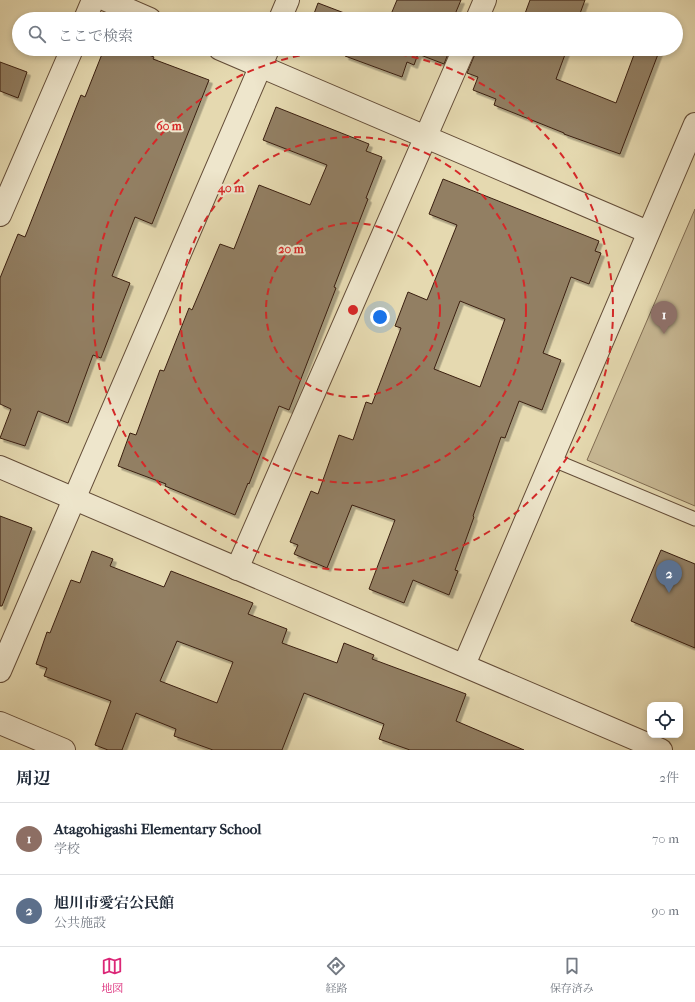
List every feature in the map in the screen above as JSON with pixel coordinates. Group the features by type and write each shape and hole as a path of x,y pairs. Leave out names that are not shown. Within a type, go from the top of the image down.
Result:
{"street":[{"path":"88,12 93,0"},
{"path":"106,0 134,12"},
{"path":"283,12 288,0"},
{"path":"480,12 485,0"},
{"path":"0,215 69,56"},
{"path":"237,569 461,56"},
{"path":"0,671 73,498 264,58 426,137 648,232"},
{"path":"464,666 695,124"},
{"path":"0,467 661,750"},
{"path":"0,722 64,750"}],"lane":[{"path":"551,459 695,519"}],"shaded area":[{"path":"695,209 695,506 587,460"}],"building":[{"path":"397,0 461,0 456,12 392,12"},
{"path":"530,0 585,0 581,12 526,12"},
{"path":"318,3 342,12 315,12"},
{"path":"101,56 151,56 154,57 153,59 209,80 152,224 135,217 112,276 130,283 101,358 93,355 68,423 38,411 25,446 0,438 11,409 0,404 0,278 18,234 25,237 81,95 85,97"},
{"path":"345,56 417,56 414,65 407,62 402,77"},
{"path":"423,56 447,56 444,64"},
{"path":"474,56 564,56 556,79 616,103 634,56 657,56 620,154 564,134 494,105 496,99 473,90 478,77 467,73"},
{"path":"0,62 27,72 18,98 0,91"},
{"path":"276,107 369,144 366,151 382,157 366,198 368,199 334,287 336,288 289,410 279,406 249,484 248,483 235,515 165,486 166,484 118,466 130,433 136,435 160,370 164,371 189,308 192,310 220,244 234,249 259,185 310,205 327,165 263,140"},
{"path":"443,179 599,241 595,251 601,253 589,284 571,277 543,353 561,360 542,410 519,401 505,438 501,437 455,570 458,571 449,595 413,580 404,603 369,589 395,520 352,505 327,568 294,554 298,545 290,542 311,491 318,494 339,435 353,440 366,402 372,404 401,328 395,326 408,292 427,300 457,225 429,214","holes":["460,301 505,319 480,387 434,369"]},
{"path":"0,516 32,528 2,606 0,606"},
{"path":"661,550 695,564 695,648 631,621"},
{"path":"92,551 113,559 110,566 164,587 171,571 253,603 248,614 287,629 282,643 337,663 344,643 374,655 372,659 466,694 456,721 524,750 410,750 379,739 384,724 304,693 282,750 213,750 174,736 176,729 136,713 122,750 108,750 95,745 111,701 44,676 47,668 36,664 47,632 50,633 71,580 80,583","holes":["177,641 233,662 217,703 160,681"]}],"place":[{"name":"Atagohigashi Elementary School","path":"664,334"},
{"name":"旭川市愛宕公民館","path":"669,593"}]}
